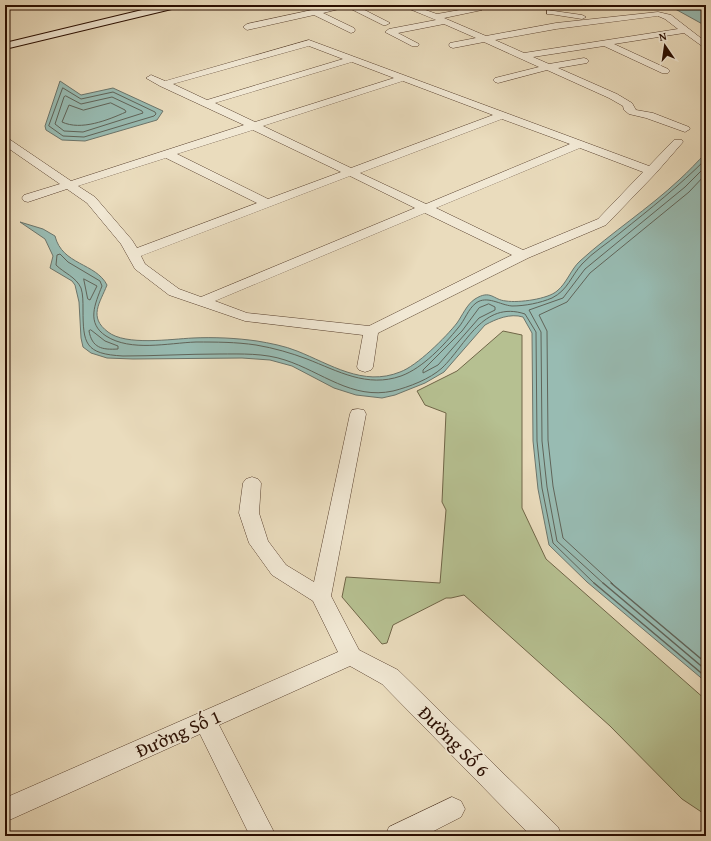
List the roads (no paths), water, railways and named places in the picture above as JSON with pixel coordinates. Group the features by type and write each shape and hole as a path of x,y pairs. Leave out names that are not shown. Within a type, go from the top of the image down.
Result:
{"main road":[{"path":"5,46 176,5"}],"street":[{"path":"18,7 27,5"},
{"path":"247,27 348,5 386,23"},
{"path":"404,5 436,17 613,96 628,105 628,108 633,112 649,114 685,129"},
{"path":"436,17 479,8"},
{"path":"315,12 351,30"},
{"path":"550,12 600,20"},
{"path":"453,45 483,38 556,26 658,14 668,17 706,46"},
{"path":"416,44 389,32 445,21"},
{"path":"523,56 686,30"},
{"path":"163,84 309,43 652,170"},
{"path":"605,43 665,71"},
{"path":"206,103 353,59"},
{"path":"498,80 548,67 584,61"},
{"path":"150,78 206,103 252,127 523,255"},
{"path":"28,198 404,78"},
{"path":"133,254 503,115"},
{"path":"5,141 91,200 127,243 140,266 174,292 245,317 371,331 523,255 602,222 678,142"},
{"path":"201,302 579,144"},
{"path":"168,154 266,204"},
{"path":"365,367 371,331"},
{"path":"321,596 358,414"},
{"path":"252,483 249,513 259,543 279,570 321,596 351,656"},
{"name":"Đường Số 1","path":"5,810 351,656"},
{"name":"Đường Số 6","path":"351,656 390,677 549,836"},
{"path":"205,721 263,836"},
{"path":"398,836 452,809"}],"water":[{"path":"668,5 706,5 706,26"},
{"path":"60,81 81,95 113,88 163,111 157,120 85,141 62,140 46,130 45,126"},
{"path":"706,153 706,682 587,582 549,545 538,489 533,441 532,333 523,317 508,316 485,325 444,372 425,383 395,395 382,398 356,395 334,388 292,366 270,360 242,358 107,358 91,353 83,347 79,302 75,285 72,281 50,268 53,256 45,239 20,222 43,229 55,236 59,246 65,253 102,278 107,285 97,310 98,321 108,332 116,336 126,339 149,341 193,338 233,338 257,341 292,349 347,372 373,377 386,376 407,369 423,358 452,329 470,304 480,296 488,295 502,300 518,301 533,300 553,294 564,284 580,261 667,191"}]}
